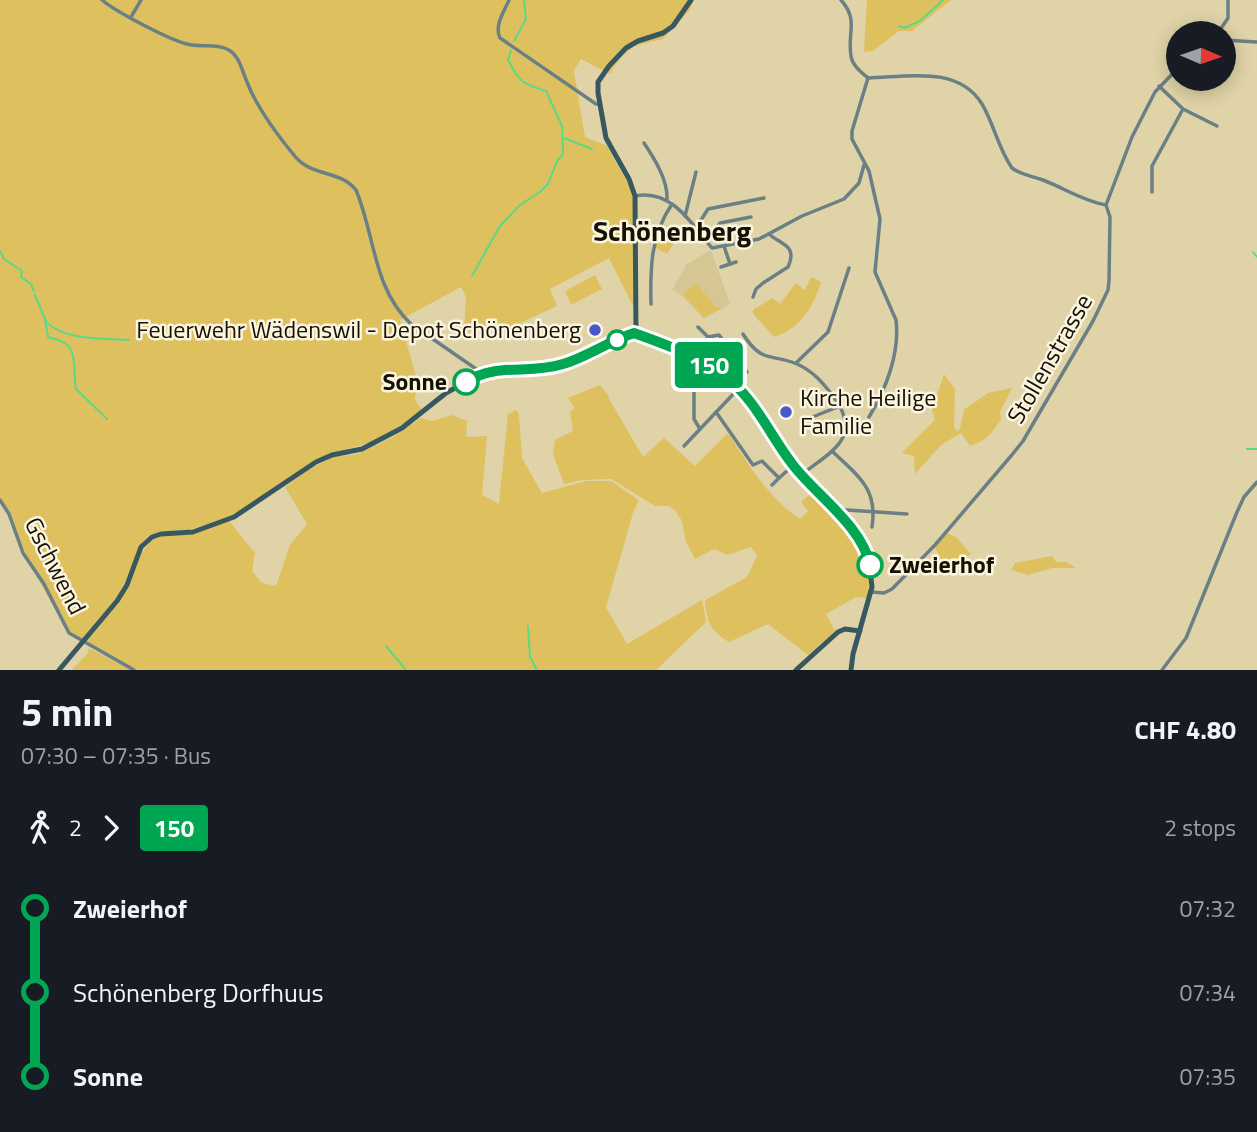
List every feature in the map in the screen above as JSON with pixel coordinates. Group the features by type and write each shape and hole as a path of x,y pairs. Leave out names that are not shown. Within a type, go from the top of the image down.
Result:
{"street":[{"path":"102,0 186,44 223,48 233,53 260,109 295,157 309,169 345,180 356,190 384,285 401,315 482,373"},
{"path":"131,17 141,0"},
{"path":"509,0 498,26 500,38 599,104"},
{"path":"636,333 635,196 629,179 606,138 599,104 598,82 615,59 635,43 668,30 679,20 691,0"},
{"path":"841,0 851,13 850,58 868,78 951,78 981,103 1012,167 1019,173 1040,179 1085,200 1106,205"},
{"path":"1226,21 1228,0"},
{"path":"1236,41 1257,42"},
{"path":"868,78 852,139 865,163 880,219 875,272 897,328 896,353 877,404 869,417"},
{"name":"Stollenstrasse","path":"871,592 884,593 892,589 935,545 1023,441 1101,306 1110,281 1110,218 1106,205 1132,137 1159,86 1166,79"},
{"path":"1159,86 1183,109 1217,126"},
{"path":"1152,192 1152,166 1183,109"},
{"path":"644,143 659,170 667,199"},
{"path":"635,196 655,195 667,199 712,248 769,234 802,216 844,199 859,183 865,163"},
{"path":"685,216 696,173"},
{"path":"696,228 708,209 764,198"},
{"path":"651,304 652,249 672,204"},
{"path":"706,240 720,223 751,217"},
{"path":"753,297 756,289 788,267 790,261 790,249 769,234"},
{"path":"724,246 730,264"},
{"path":"721,267 736,262"},
{"path":"796,363 828,332 849,268"},
{"path":"698,327 708,337"},
{"path":"60,670 122,593 141,547 152,537 193,532 234,517 316,462 372,445 412,422 446,393 482,373 561,365 636,333 696,359 739,388 758,409 786,456 857,535 866,549 872,577 871,592 851,670"},
{"path":"743,334 760,354 796,363 810,371 840,406 846,420 847,431 841,443 801,475"},
{"path":"708,337 719,335 724,339 747,372"},
{"path":"696,359 708,337"},
{"path":"681,374 694,390 694,419 700,429"},
{"path":"684,446 739,388"},
{"path":"810,418 840,406"},
{"path":"716,412 753,465 762,461 779,478"},
{"path":"832,451 860,477 869,490 874,512 872,527"},
{"path":"772,485 788,470"},
{"path":"1161,670 1186,638 1237,512 1244,497 1257,482"},
{"name":"Gschwend","path":"0,500 9,514 23,553 44,583 65,627 74,638 134,670"},
{"path":"832,509 907,514"},
{"path":"796,670 838,632 845,629 860,631"}],"shaded area":[{"path":"0,0 694,0 690,10 663,39 634,46 620,58 610,74 581,59 574,71 585,137 607,146 635,196 636,312 609,258 550,289 557,306 512,327 464,332 466,297 461,287 400,320 416,376 415,400 423,411 369,443 333,453 230,517 189,530 150,535 142,542 116,599 83,640 69,633 23,553 14,526 0,500"},
{"path":"867,0 951,0 912,31 899,31 873,51 864,52"},
{"path":"661,227 683,229 667,254 655,247"},
{"path":"711,250 730,304 704,319 680,294 672,290 687,264"},
{"path":"595,275 602,289 571,305 565,291"},
{"path":"811,277 821,282 809,309 791,329 774,337 753,314 753,310 772,298 780,304 796,283 805,290"},
{"path":"696,283 715,306 722,308 704,317 683,294"},
{"path":"944,374 955,389 956,431 960,429 964,410 988,393 1012,388 1000,412 1001,419 988,436 970,446 961,433 941,445 915,474 914,456 902,453 935,420 932,410"},
{"path":"600,385 643,457 664,438 695,466 728,433 769,491 800,519 808,511 801,502 812,492 857,546 869,576 867,598 856,597 826,614 835,631 808,655 768,624 729,642 723,638 711,625 705,600 747,577 757,556 751,547 728,555 714,549 695,559 685,539 682,521 669,506 655,506 611,479 564,484 553,454 555,440 573,431 570,411 575,409 568,398"},
{"path":"516,410 519,415 522,458 542,493 586,481 611,481 639,500 606,607 627,644 702,600 706,622 656,670 137,670 86,641 130,585 141,553 152,540 164,535 194,534 229,521 255,553 252,571 262,583 276,586 290,545 307,524 285,487 333,457 358,454 393,437 421,418 432,421 452,415 467,421 466,437 487,436 482,495 499,504 508,414"},
{"path":"947,533 956,537 971,554 947,570 934,546"},
{"path":"1052,556 1056,562 1066,562 1076,568 1052,568 1028,575 1011,570 1015,563"},
{"path":"89,648 131,670 72,670"}],"waterway":[{"path":"514,41 526,19 524,0"},
{"path":"899,26 904,28 920,21 943,0"},
{"path":"472,276 500,226 520,205 548,184 557,161 563,154 562,126 546,91 526,84 519,77 508,60 511,50"},
{"path":"564,138 592,149"},
{"path":"0,251 4,259 22,271 21,277 31,284 34,291"},
{"path":"1253,252 1257,257"},
{"path":"35,295 45,319 48,337 65,343 72,352 76,389 107,419"},
{"path":"45,320 52,327 72,335 129,340"},
{"path":"1247,449 1257,449"},
{"path":"528,626 530,657 537,670"},
{"path":"386,646 406,670"}],"bus line":[{"name":"150","path":"466,382 489,371 561,365 634,333 696,359 723,375 758,409 786,456 857,535 866,549 870,565"}],"place":[{"name":"Feuerwehr Wädenswil - Depot Schönenberg","path":"595,330"},
{"name":"Sonne","path":"466,382"},
{"name":"Kirche Heilige Familie","path":"786,412"},
{"name":"Zweierhof","path":"870,565"}],"district":[{"name":"Schönenberg","path":"672,231"}]}
